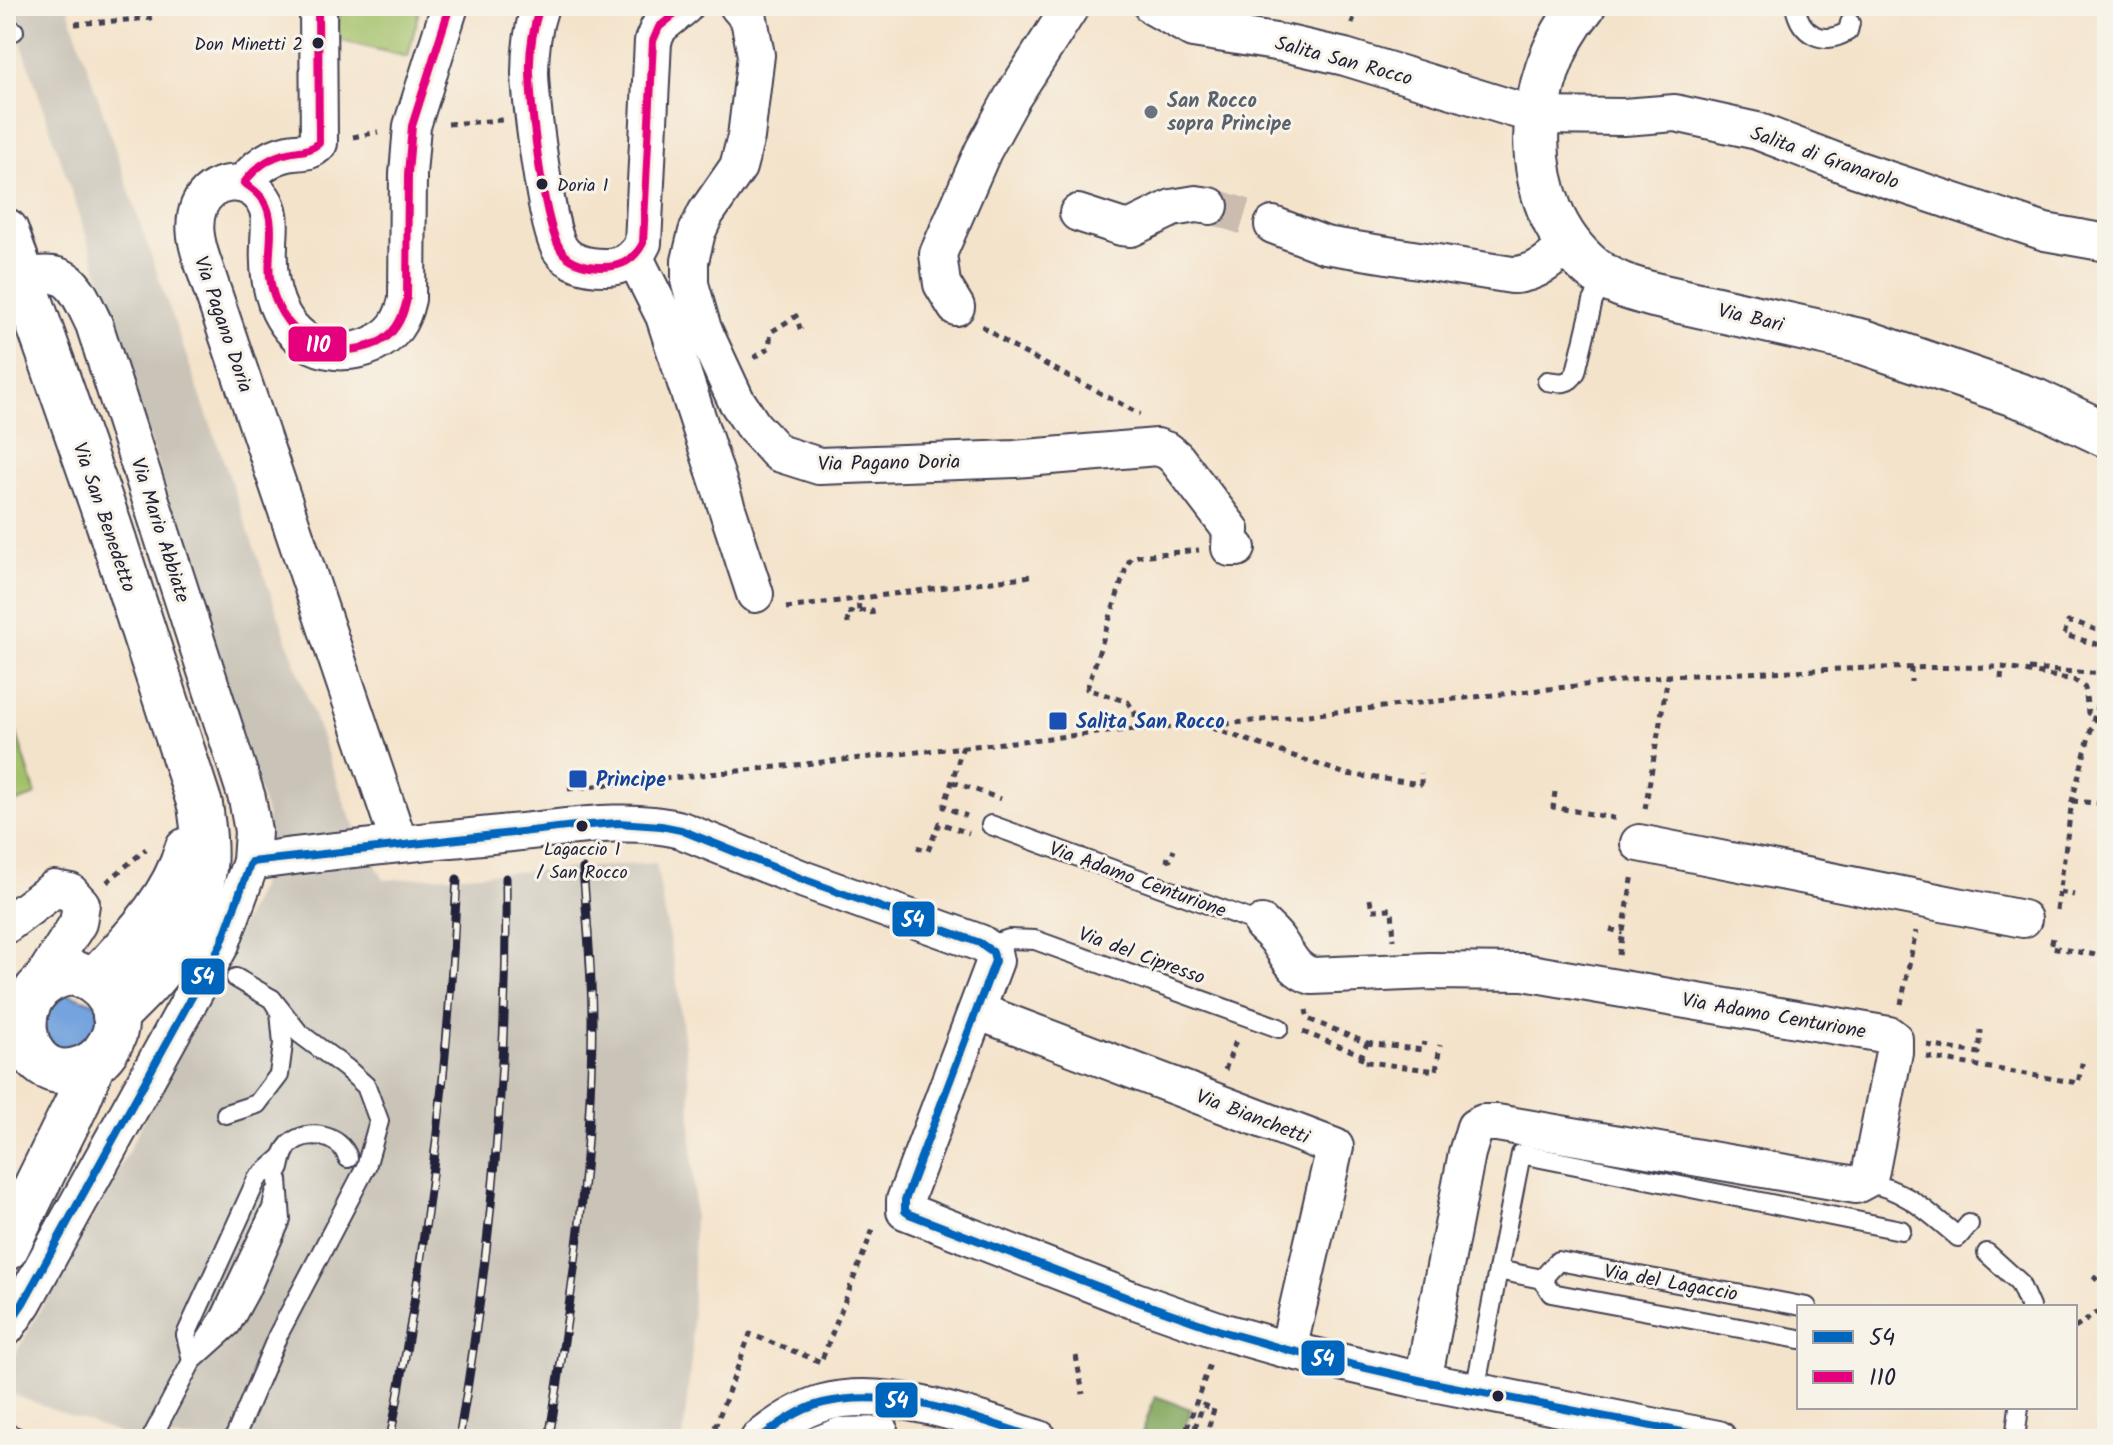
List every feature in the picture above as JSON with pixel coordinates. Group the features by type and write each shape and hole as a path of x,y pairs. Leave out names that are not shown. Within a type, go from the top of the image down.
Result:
{"street":[{"path":"318,6 319,143 308,152 289,152 262,164 244,183 255,190 268,211 271,225 268,261 274,298 295,332 330,352 367,347 383,340 403,318 407,299 408,174 412,126 450,6"},
{"path":"540,6 532,43 530,74 555,239 567,256 590,266 613,267 628,262 643,243 653,41 659,27 685,6"},
{"name":"Via Pagano Doria","path":"738,6 749,19 756,55 743,155 697,232 690,261 690,284 703,329 724,377 753,426 778,453 819,466 1015,459 1157,447"},
{"path":"956,307 942,284 938,254 983,151 1012,98 1071,6"},
{"name":"Salita San Rocco","path":"1152,6 1193,29 1288,44 1541,96"},
{"path":"1541,96 1555,51 1574,8"},
{"name":"Via Bari","path":"1541,96 1536,150 1551,218 1569,243 1606,277 1654,295 1864,342 2035,401 2107,435"},
{"name":"Salita di Granarolo","path":"1541,96 1624,117 1675,113 1757,131 1856,169 2045,232 2107,243"},
{"name":"Via Pagano Doria","path":"244,183 224,185 203,198 196,223 196,241 389,845"},
{"path":"1078,213 1131,228 1172,208 1196,204 1210,206"},
{"path":"1273,225 1325,245 1512,275 1537,269 1569,243"},
{"name":"Via San Benedetto","path":"6,231 114,540 200,805 205,834 204,870 193,907 158,971 105,998"},
{"path":"634,256 664,316 755,594"},
{"name":"Via Mario Abbiate","path":"23,278 42,273 61,275 72,283 94,324 247,798 257,851"},
{"path":"1157,447 1176,458 1231,530 1234,548"},
{"path":"6,1328 23,1303 221,944 257,851 389,845 548,829 647,824 670,827 988,946 993,952 995,961 905,1200 905,1211 1133,1300 1221,1331 1288,1350 1423,1381 1718,1439"},
{"path":"1635,832 1922,899 2023,919"},
{"path":"6,925 54,889 70,892 81,904 78,923 23,999 23,1031 28,1059 48,1100 42,1174"},
{"name":"Via Adamo Centurione","path":"1262,924 1280,942 1294,966 1312,976 1430,971 1524,972 1889,1035 1894,1046"},
{"path":"23,999 50,978 70,973 105,998 113,1039 93,1063 71,1071 28,1059"},
{"name":"Via Bianchetti","path":"977,1011 1335,1147 1288,1350"},
{"path":"1423,1381 1475,1127 1483,1123 1497,1123 1847,1184 1864,1182 1871,1170 1894,1046"},
{"path":"6,1248 76,1105 93,1063"},
{"path":"759,1439 811,1407 835,1400 875,1399 968,1417 1039,1439"}],"lane":[{"path":"1795,6 1796,14 1809,32 1824,40 1848,31 1850,23"},
{"path":"1547,381 1564,383 1573,378 1593,301 1606,277"},
{"name":"Via Adamo Centurione","path":"991,825 1262,924"},
{"name":"Via del Cipresso","path":"988,946 1009,939 1035,940 1279,1028"},
{"path":"234,1439 278,1335 366,1167 379,1121 366,1086 299,1033 272,999 236,978"},
{"path":"226,1114 257,1104 279,1075 283,1044 280,1012 272,999"},
{"path":"192,1361 186,1335 257,1179 298,1138 323,1136 342,1146 348,1158"},
{"path":"1475,1391 1521,1154 1901,1230"},
{"path":"151,1439 192,1361 231,1326 249,1293 281,1220 278,1180 282,1157"},
{"path":"1864,1182 1884,1185 1914,1200 1958,1237 1969,1224"},
{"path":"1987,1253 2019,1282 2029,1305"},
{"name":"Via del Lagaccio","path":"1542,1279 1558,1261 1797,1305"},
{"name":"Via del Lagaccio","path":"1498,1270 1542,1279 1551,1293 1797,1339"},
{"path":"2015,1439 2019,1409"},
{"path":"808,1439 839,1427 888,1426"},
{"path":"6,1433 21,1439"}],"path":[{"path":"75,24 152,18"},
{"path":"956,307 1013,347 1138,411 1157,447"},
{"path":"724,377 769,348 771,332 796,316 801,331"},
{"path":"1135,729 1135,713 1128,702 1087,689 1127,565 1131,558 1138,556 1234,548"},
{"path":"755,594 759,605 769,611 1031,576"},
{"path":"858,598 859,611"},
{"path":"848,624 847,613 859,611 872,610 873,620"},
{"path":"2107,634 2068,622 2064,635 2107,647"},
{"path":"1911,667 1911,682"},
{"path":"548,829 547,810 559,792 578,788 963,746 1135,729 1207,726 1668,676 1911,667 2106,671 2072,801 2067,850"},
{"path":"2001,679 2002,667"},
{"path":"2016,668 2074,680 2085,688 2088,713 2094,717"},
{"path":"1207,726 1346,774 1421,784 1421,773"},
{"path":"963,746 944,807 991,825"},
{"path":"578,779 578,788"},
{"path":"1555,792 1553,807 1635,832"},
{"path":"2072,801 2107,804"},
{"path":"917,847 928,851 939,823"},
{"path":"81,904 149,847"},
{"path":"2060,892 2074,895"},
{"path":"1370,899 1372,910 1392,909 1395,953"},
{"path":"1894,1046 1922,899"},
{"path":"1610,929 1623,933"},
{"path":"2051,947 2107,957"},
{"path":"1894,1046 1979,1053 1981,1030"},
{"path":"1367,1043 1422,1050 1424,1042"},
{"path":"1362,1055 1360,1061 1436,1071 1440,1045"},
{"path":"1894,1046 2078,1083 2083,1059"},
{"path":"714,1439 714,1430 750,1334 821,1362 876,1223"},
{"path":"2093,1276 2107,1290"},
{"path":"2077,1327 2107,1306"},
{"path":"1183,1439 1221,1331"},
{"path":"1076,1356 1083,1394"},
{"path":"1191,1439 1203,1405 1214,1409 1205,1439"}],"shaded area":[{"path":"9,6 67,6 158,276 348,812 384,880 656,863 678,989 690,1091 694,1196 692,1349 683,1439 134,1439 6,1392 6,1371 126,1156 260,887 267,816 92,253"}],"green space":[{"path":"342,6 420,6 408,57 334,39"},
{"path":"6,699 36,795 6,806"},
{"path":"1155,1396 1191,1409 1181,1439 1140,1439"}],"water":[{"path":"60,991 99,1005 95,1045 56,1053 38,1016"}],"tunnel":[{"path":"1210,206 1273,225"}],"railway":[{"path":"549,1439 572,1283 588,1126 592,1002 583,869"},
{"path":"459,1439 480,1298 495,1159 504,1020 506,878"},
{"path":"390,1439 415,1300 434,1160 448,1020 457,879"}],"transit line":[{"name":"I10","path":"318,6 319,143 269,160 244,183 259,194 268,210 271,227 270,278 282,314 307,339 339,350 358,349 383,340 393,331 403,313 407,299 408,174 412,126 450,6"},
{"name":"I10","path":"540,6 532,39 530,73 540,168 550,221 564,254 582,264 603,267 627,261 643,243 653,41 659,27 685,6"},
{"name":"54","path":"6,1328 23,1303 221,944 251,862 618,823 681,830 805,880 980,943 993,952 995,961 905,1200 905,1211 909,1214 1133,1300 1221,1331 1288,1350 1423,1381 1718,1439"},
{"name":"54","path":"759,1439 789,1418 814,1406 850,1399 878,1398 933,1406 1039,1439"}],"place":[{"name":"Don Minetti 2","path":"318,43"},
{"name":"San Rocco sopra Principe","path":"1151,112"},
{"name":"Doria 1","path":"542,184"},
{"name":"Salita San Rocco","path":"1058,721"},
{"name":"Principe","path":"578,779"},
{"name":"Lagaccio 1 / San Rocco","path":"582,826"}]}
